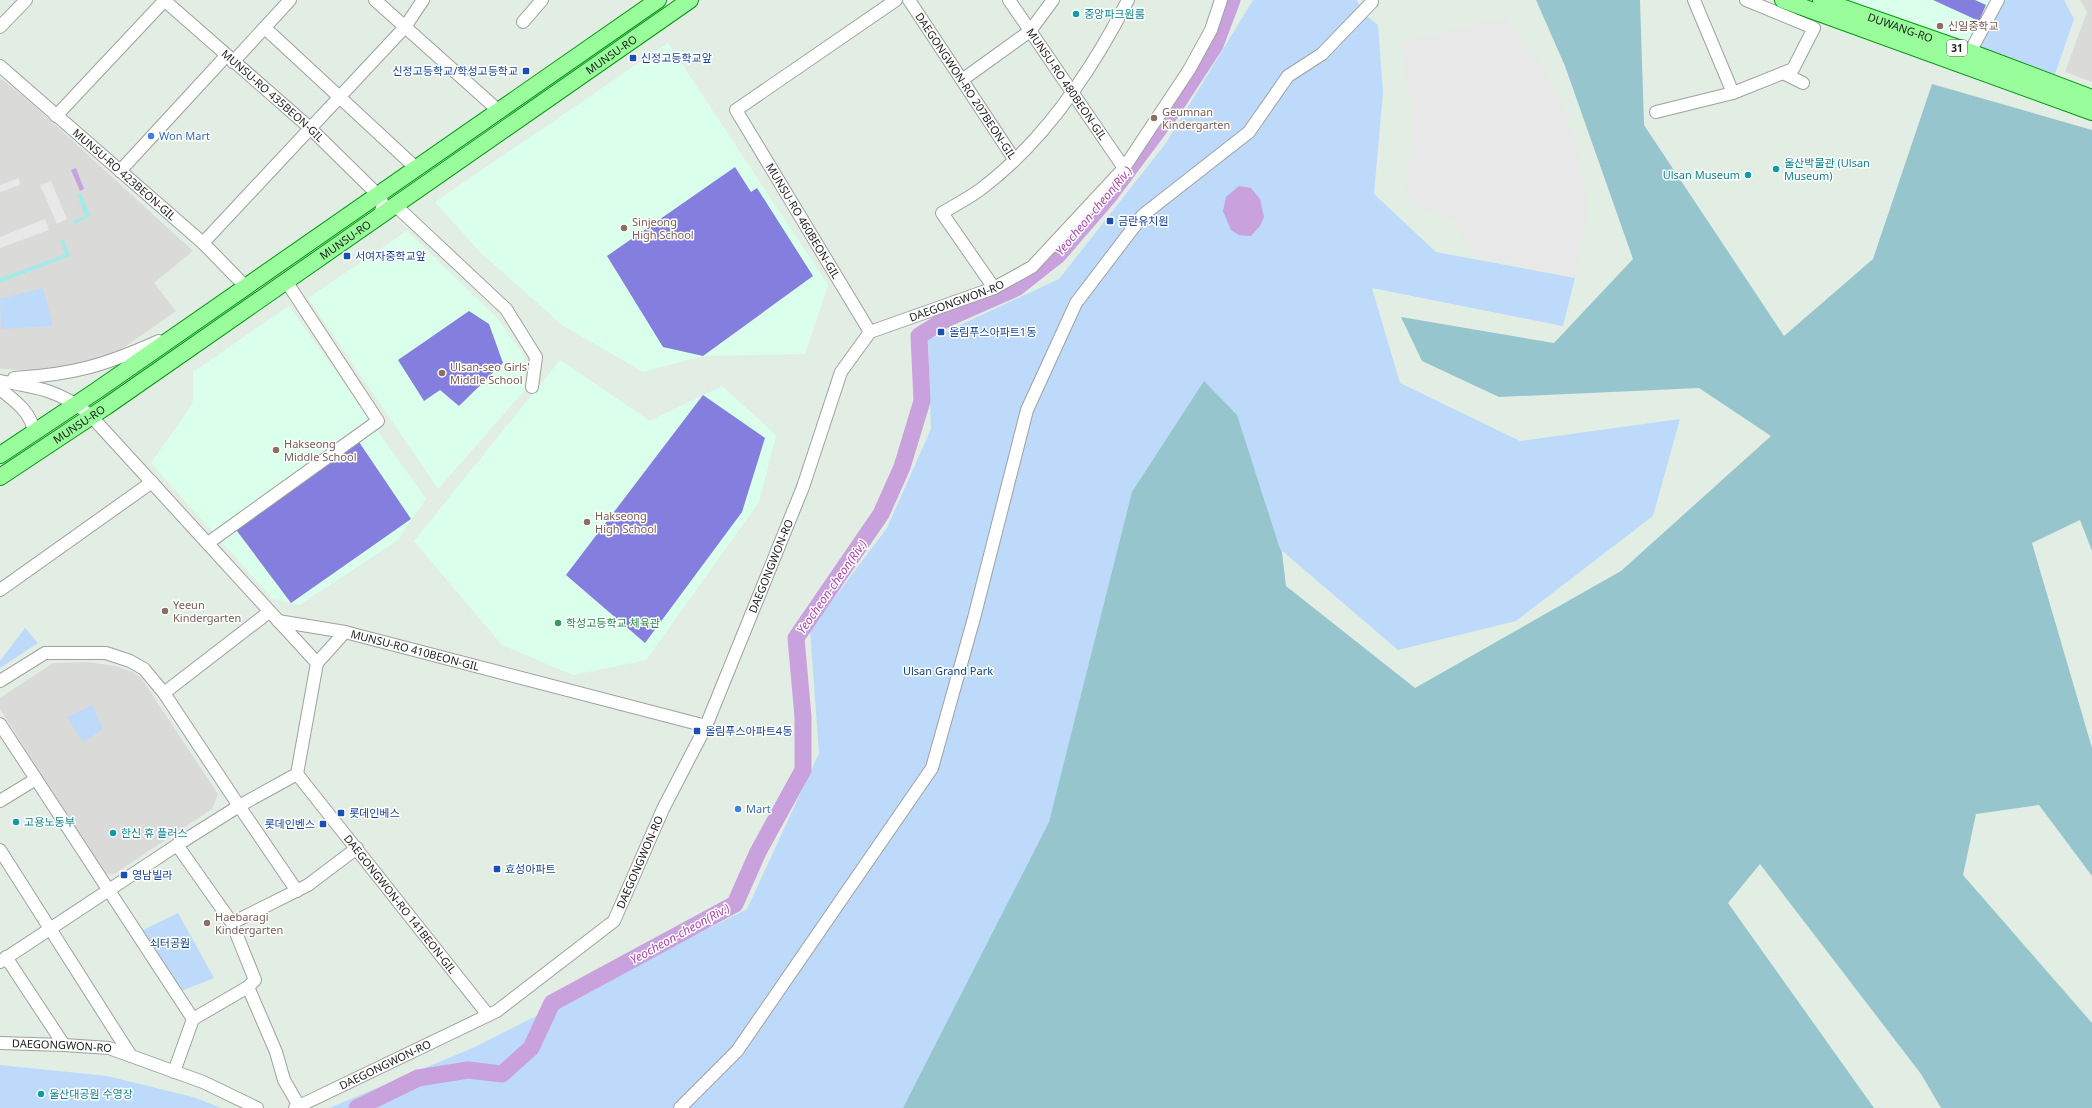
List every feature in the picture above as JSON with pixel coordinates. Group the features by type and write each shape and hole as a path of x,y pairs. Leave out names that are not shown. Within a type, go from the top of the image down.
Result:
{"main road":[{"name":"MUNSU-RO","path":"0,455 187,328 658,0"},
{"path":"1783,0 2092,112"},
{"name":"DUWANG-RO","path":"1821,0 1970,52 2092,98"},
{"name":"MUNSU-RO","path":"0,477 376,219 687,1"},
{"path":"638,14 657,4 663,8 662,16 649,29"},
{"path":"447,147 435,158 433,168 436,170 441,170 457,162"}],"street":[{"path":"0,27 26,0"},
{"path":"56,116 165,0"},
{"name":"MUNSU-RO 435BEON-GIL","path":"165,0 229,59 310,128 378,195"},
{"path":"120,171 229,59 265,28 290,0"},
{"path":"375,0 499,111"},
{"path":"203,243 405,27 422,0"},
{"path":"523,22 542,0"},
{"name":"MUNSU-RO 460BEON-GIL","path":"870,332 736,110 896,0"},
{"name":"DAEGONGWON-RO 207BEON-GIL","path":"909,0 1014,159 981,189 942,213 994,288"},
{"name":"MUNSU-RO 480BEON-GIL","path":"1009,0 1071,93 1124,168"},
{"path":"962,80 1030,31 1053,0"},
{"path":"1014,159 1046,127 1071,93 1108,40 1128,0"},
{"name":"DAEGONGWON-RO","path":"297,1107 497,1011 614,921 663,809 706,726 803,487 841,372 870,332 994,288 1032,267 1124,168 1189,70 1210,30 1221,0"},
{"path":"1694,0 1733,92"},
{"path":"1656,112 1733,92 1793,69 1814,28 1746,0"},
{"path":"1970,52 1998,0"},
{"path":"680,1108 737,1051 932,768 972,626 1027,410 1076,303 1143,215 1249,132 1288,76 1322,54 1372,2"},
{"path":"265,28 416,168"},
{"name":"MUNSU-RO 423BEON-GIL","path":"0,66 203,243 246,287"},
{"path":"1783,73 1803,83"},
{"path":"376,219 383,206 378,195"},
{"path":"395,205 506,309 536,357 532,386"},
{"path":"208,543 378,421 286,281"},
{"path":"0,380 49,376 90,369 129,354 187,328"},
{"path":"0,380 56,393 76,404 91,416 318,663 297,774 239,806 177,845 3,959 64,1045"},
{"path":"0,389 24,411 31,422 34,432"},
{"path":"0,590 152,482"},
{"path":"164,693 270,612"},
{"path":"278,621 345,632"},
{"name":"MUNSU-RO 410BEON-GIL","path":"318,663 345,632 706,726"},
{"path":"0,681 45,653 106,653 130,661 144,668 164,693 297,890"},
{"path":"0,724 193,1019"},
{"name":"DAEGONGWON-RO 141BEON-GIL","path":"297,774 488,1015"},
{"path":"0,801 36,779"},
{"path":"174,1072 193,1019 248,987 255,980 232,923 177,845"},
{"path":"232,923 308,885 357,848"},
{"path":"0,850 131,1056"},
{"path":"248,987 276,1052 284,1080 297,1107"},
{"name":"DAEGONGWON-RO","path":"0,1043 109,1048 203,1082 257,1108"}],"shaded area":[{"name":"신일중학교","path":"1821,0 1997,0 1970,52"},
{"path":"1933,0 1975,0 1986,5 1979,21"},
{"path":"2080,0 2092,0 2092,82 2065,72 2087,12"},
{"path":"1504,18 1538,61 1558,96 1575,143 1585,187 1587,213 1575,278 1473,255 1454,220 1421,209 1411,203 1406,194 1412,118 1402,42"},
{"name":"Sinjeong High School","path":"668,43 828,285 805,354 703,356 643,372 562,325 481,253 435,202"},
{"path":"0,78 27,99 193,251 154,283 176,311 119,351 57,371 0,369"},
{"path":"735,167 751,192 757,188 813,276 703,356 663,347 607,256"},
{"path":"76,168 84,189 80,191 71,170"},
{"path":"19,178 20,185 0,192 0,185"},
{"path":"51,181 67,219 57,224 40,185"},
{"path":"1239,186 1251,188 1260,199 1264,217 1260,226 1251,236 1239,235 1231,230 1223,211 1226,197"},
{"path":"81,193 91,216 76,223 71,222 85,216 77,195"},
{"path":"45,219 49,230 0,248 0,237"},
{"name":"Ulsan-seo Girls' Middle School","path":"407,231 497,318 524,356 525,390 438,489 308,298"},
{"path":"64,239 70,256 0,283 0,278 65,254 60,240"},
{"name":"Hakseong Middle School","path":"289,306 426,499 398,540 299,605 273,599 151,463 193,403 193,372"},
{"path":"469,311 489,324 503,363 459,406 440,390 424,401 398,360"},
{"name":"Hakseong High School","path":"560,360 650,421 722,386 776,435 759,502 646,660 573,675 502,645 414,541"},
{"path":"703,395 765,438 742,512 645,643 566,575"},
{"path":"357,439 411,519 291,603 234,527"},
{"path":"87,662 116,666 133,672 142,679 218,794 212,809 116,873 111,874 104,873 0,709 0,698 53,663"}],"green space":[{"name":"Ulsan Grand Park","path":"1253,0 1357,0 1363,13 1378,25 1383,92 1374,194 1436,252 1575,278 1563,326 1372,288 1400,383 1520,441 1680,419 1653,516 1516,621 1398,650 1280,549 1237,415 1204,381 1132,492 1049,822 903,1108 329,1108 475,1047 747,909 819,753 810,630 887,528 931,429 928,340 1059,279 1166,143"},
{"path":"1536,0 1640,0 1644,125 1784,336 1873,259 1932,84 2092,130 2092,551 2080,520 2032,543 2092,748 2092,876 2039,805 1976,814 1963,875 2092,1023 2092,1108 1941,1108 1921,1074 1760,864 1728,903 1874,1108 702,1108 1157,249 1263,393 1286,586 1415,688 1621,571 1771,436 1699,388 1499,397 1422,361 1401,317 1554,343 1633,259 1565,66"},
{"path":"1999,0 2064,0 2074,19 2052,83 1970,52"},
{"path":"43,288 53,326 1,329 0,299"},
{"path":"25,628 38,643 0,668 0,661"},
{"path":"92,705 103,729 83,742 67,717"},
{"name":"쇠터공원","path":"178,913 214,978 176,993 137,933"},
{"path":"0,1065 107,1076 193,1097 221,1108 0,1108"}],"waterway":[{"name":"Yeocheon-cheon(Riv.)","path":"357,1108 418,1078 468,1070 502,1074 531,1048 552,1003 735,904 758,852 803,770 803,717 796,638 881,514 902,467 922,401 919,336 946,319 1016,288 1058,255 1109,196 1170,114 1215,45 1232,0"}],"place":[{"name":"중앙파크원룸","path":"1076,14"},
{"name":"신일중학교","path":"1940,26"},
{"name":"신정고등학교앞","path":"633,58"},
{"name":"신정고등학교/학성고등학교","path":"526,71"},
{"name":"Geumnan Kindergarten","path":"1154,118"},
{"name":"Won Mart","path":"151,136"},
{"name":"울산박물관 (Ulsan Museum)","path":"1776,169"},
{"name":"Ulsan Museum","path":"1748,175"},
{"name":"금란유치원","path":"1110,221"},
{"name":"Sinjeong High School","path":"624,228"},
{"name":"서여자중학교앞","path":"347,256"},
{"name":"올림푸스아파트1동","path":"941,332"},
{"name":"Ulsan-seo Girls' Middle School","path":"442,373"},
{"name":"Hakseong Middle School","path":"276,450"},
{"name":"Hakseong High School","path":"587,522"},
{"name":"Yeeun Kindergarten","path":"165,611"},
{"name":"학성고등학교 체육관","path":"558,623"},
{"name":"올림푸스아파트4동","path":"697,731"},
{"name":"Mart","path":"738,809"},
{"name":"롯데인베스","path":"341,813"},
{"name":"고용노동부","path":"16,822"},
{"name":"롯데인벤스","path":"323,824"},
{"name":"한신 휴 플러스","path":"113,833"},
{"name":"효성아파트","path":"497,869"},
{"name":"영남빌라","path":"124,875"},
{"name":"Haebaragi Kindergarten","path":"207,923"},
{"name":"울산대공원 수영장","path":"41,1094"}]}
